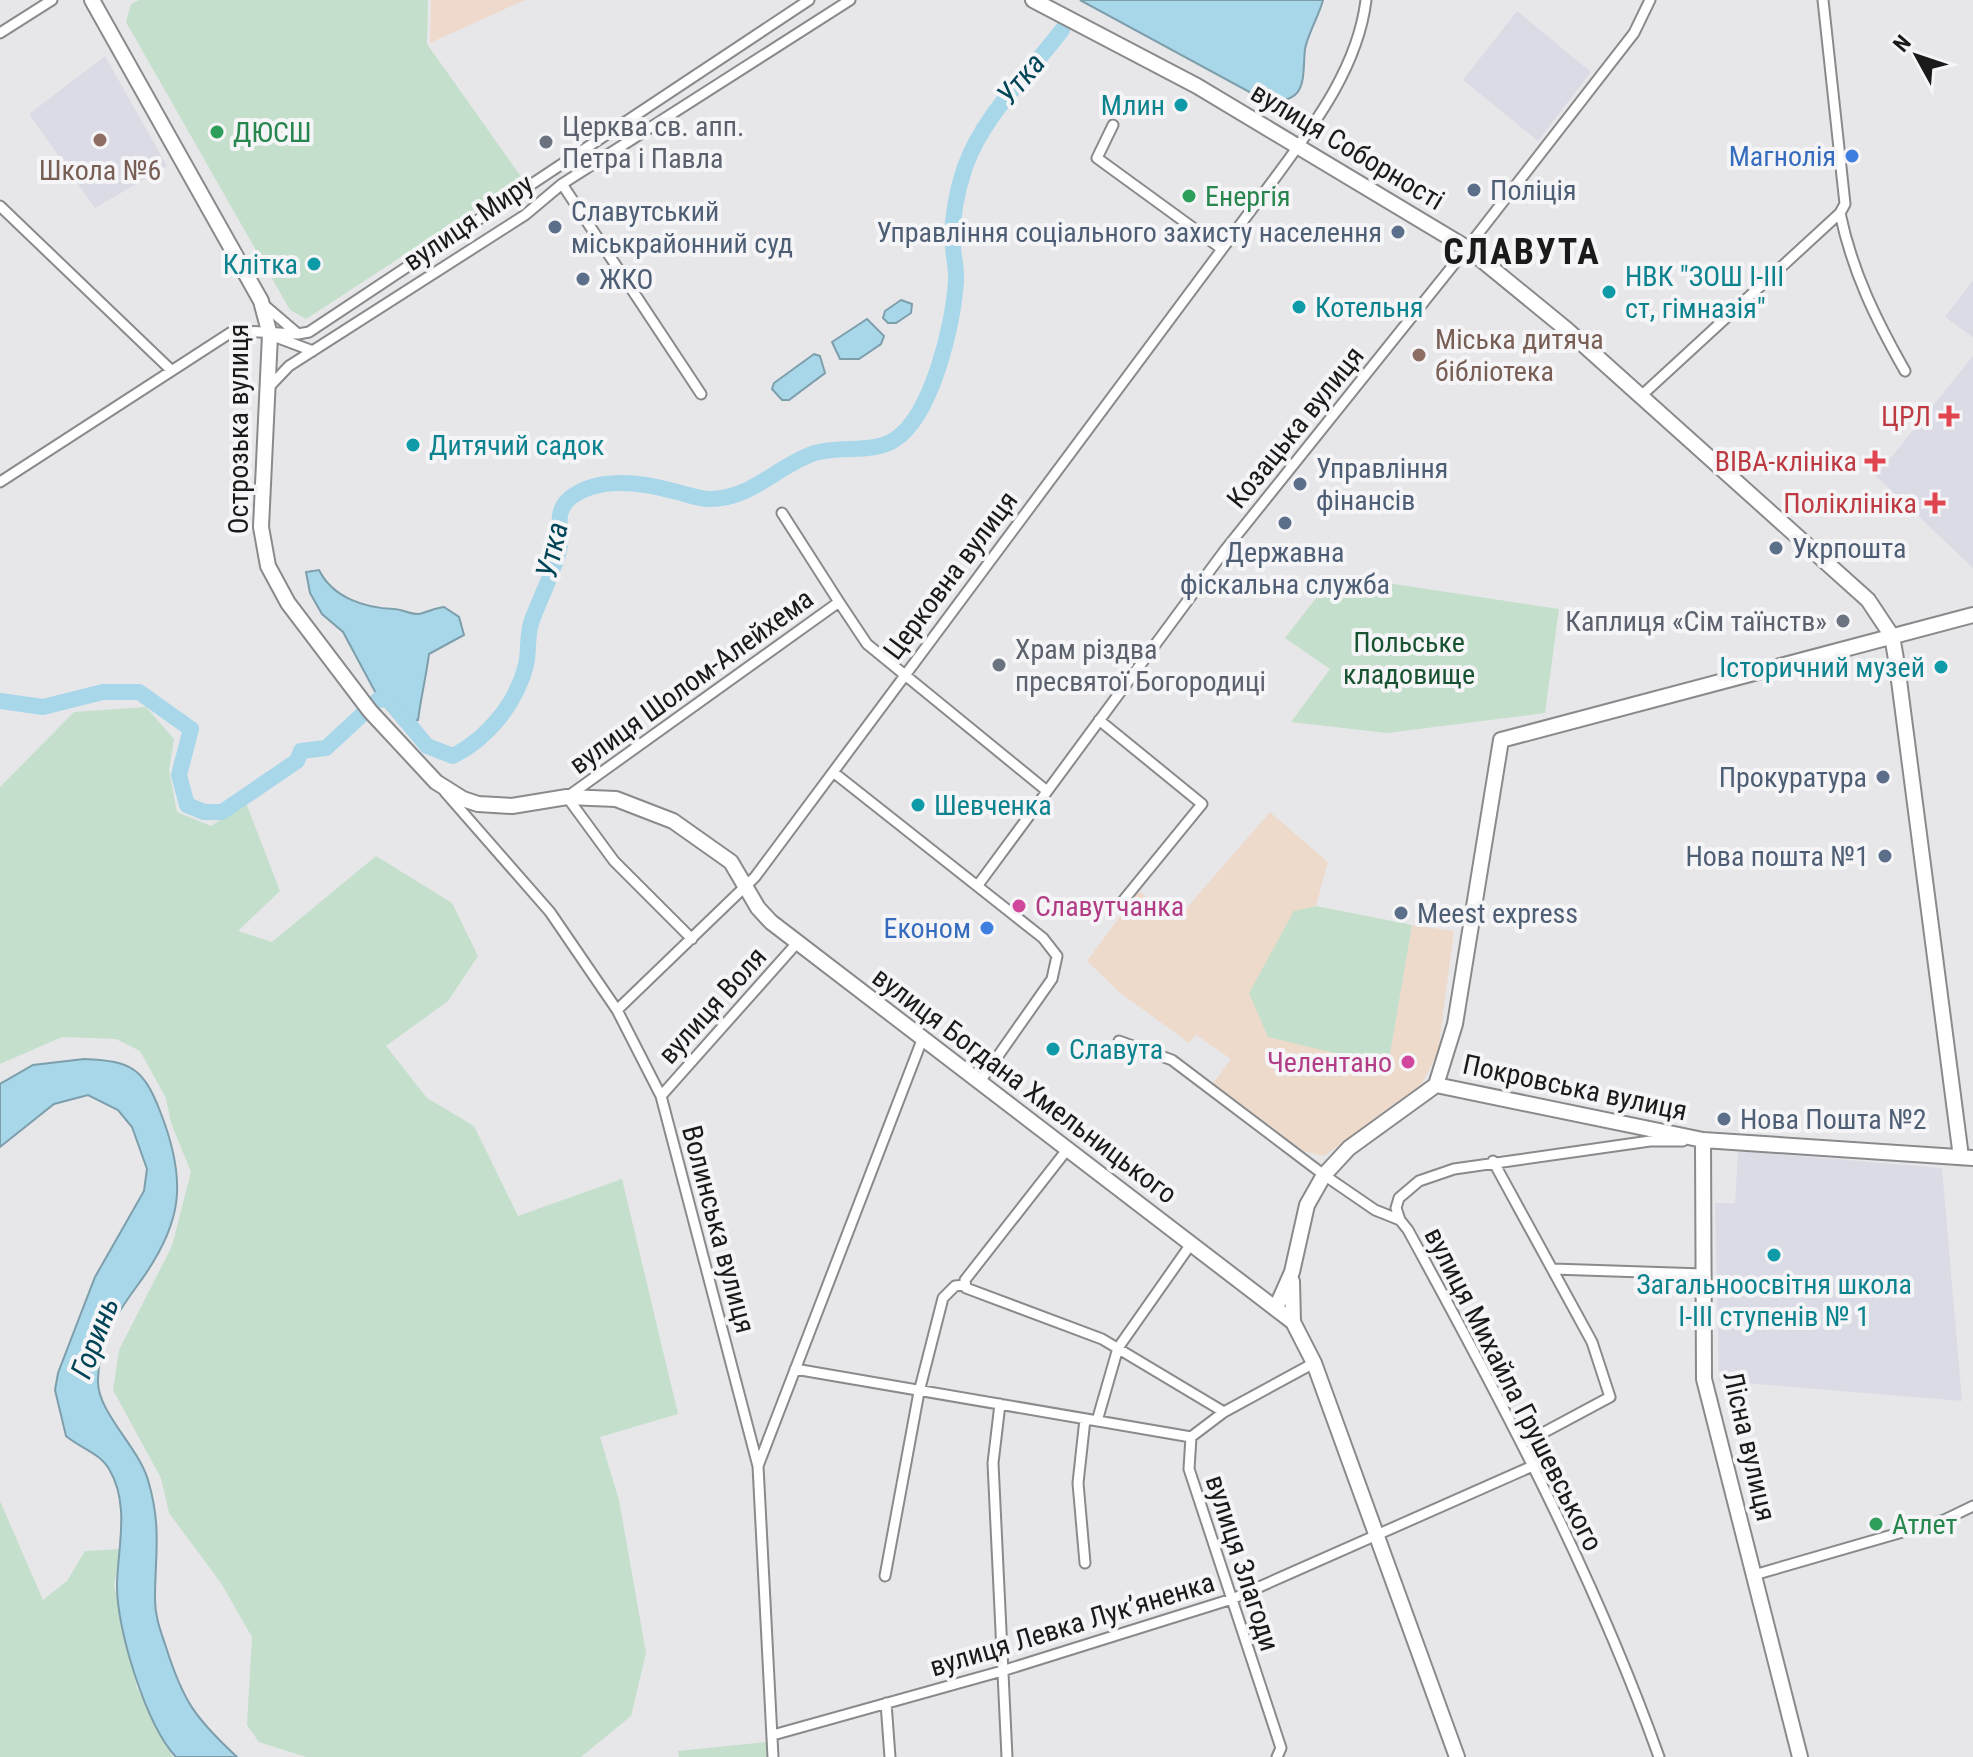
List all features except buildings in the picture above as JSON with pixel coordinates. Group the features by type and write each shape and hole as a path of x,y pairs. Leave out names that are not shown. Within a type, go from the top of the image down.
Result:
{"main road":[{"name":"вулиця Соборності","path":"1033,0 1197,86 1467,248 1641,396 1868,600 1892,636 1967,1157"},
{"name":"Острозька вулиця","path":"97,2 261,301 270,335 261,527 268,566 288,603 349,685"},
{"path":"1276,1308 1292,1272 1305,1213 1324,1175 1349,1148 1436,1085 1455,1024 1501,740 1973,615"},
{"name":"вулиця Богдана Хмельницького","path":"349,685 436,782 463,799 489,806 512,806 567,797 616,799 673,821 722,853 747,886 764,916 1066,1151 1293,1322 1314,1363 1457,1757"},
{"name":"Покровська вулиця","path":"1436,1085 1703,1140 1967,1157"},
{"name":"Лісна вулиця","path":"1703,1140 1704,1379 1800,1757"},
{"path":"1263,1297 1279,1290 1292,1272"},
{"path":"1292,1272 1293,1322"}],"street":[{"path":"0,33 52,0"},
{"name":"вулиця Миру","path":"270,335 298,334 315,328 809,0"},
{"name":"вулиця Миру","path":"269,387 283,371 525,215 562,184 850,0"},
{"name":"Церковна вулиця","path":"617,1010 747,886 1298,147 1352,56 1366,0"},
{"name":"Козацька вулиця","path":"978,885 1225,550 1467,248 1634,33 1650,0"},
{"path":"1641,396 1840,213 1846,195 1823,0"},
{"path":"1113,125 1097,158 1222,249"},
{"path":"562,184 701,394"},
{"path":"0,206 171,370"},
{"path":"1840,213 1849,257 1905,371"},
{"path":"261,301 279,322 298,334"},
{"path":"0,482 230,333 243,331 270,335 294,347 313,351"},
{"path":"782,513 839,602"},
{"name":"вулиця Шолом-Алейхема","path":"567,797 839,602 867,644 1047,791"},
{"path":"1099,720 1202,804 1122,902"},
{"path":"833,772 978,885 1055,951 1058,963 1031,1011 979,1083"},
{"name":"Волинська вулиця","path":"436,782 550,912 617,1010 661,1096 758,1466 773,1757"},
{"path":"567,797 614,861 692,939"},
{"name":"вулиця Воля","path":"661,1096 797,943"},
{"path":"758,1466 922,1040"},
{"name":"вулиця Михайла Грушевського","path":"1119,1041 1172,1060 1324,1175 1375,1210 1400,1220 1535,1465 1608,1624 1659,1757"},
{"name":"Покровська вулиця","path":"1400,1220 1396,1208 1399,1198 1419,1181 1493,1161 1650,1141 1703,1140"},
{"path":"964,1285 1066,1151"},
{"path":"1493,1161 1592,1342 1610,1397 1524,1443"},
{"path":"1097,1421 1118,1348 1191,1244"},
{"path":"1553,1269 1703,1274"},
{"path":"885,1576 919,1392 943,1298 955,1286 964,1285 988,1299 1079,1329 1118,1348 1224,1412"},
{"path":"795,1369 1191,1437 1224,1412 1314,1363"},
{"path":"1000,1404 993,1463 1007,1757"},
{"path":"1085,1419 1078,1483 1085,1563"},
{"name":"вулиця Злагоди","path":"1191,1437 1189,1469 1281,1748 1277,1757"},
{"name":"вулиця Левка Лукʼяненка","path":"773,1735 1002,1671 1232,1599 1535,1465"},
{"path":"1754,1575 1944,1520 1973,1506"},
{"path":"886,1703 890,1757"}],"shaded area":[{"path":"431,0 525,0 430,43"},
{"path":"1517,11 1591,72 1538,141 1463,80"},
{"name":"Школа №6","path":"105,56 167,166 95,208 29,114"},
{"name":"ЦРЛ","path":"1973,280 1973,337 1945,317"},
{"name":"ЦРЛ","path":"1973,356 1973,568 1876,476"},
{"path":"1270,812 1328,862 1316,906 1294,912 1390,1054 1412,925 1454,931 1438,1053 1419,1089 1324,1156 1303,1151 1212,1085 1231,1059 1196,1035 1189,1043 1119,992 1087,961 1139,891 1176,920"},
{"path":"1738,1151 1942,1168 1962,1401 1719,1381 1715,1203 1735,1203"}],"green space":[{"path":"139,0 428,0 427,44 522,178 306,319 290,310 126,22 131,4"},
{"name":"Польське кладовище","path":"1334,575 1559,609 1545,713 1387,733 1291,722 1330,669 1285,638"},
{"path":"146,707 174,739 169,770 177,812 211,826 246,803 280,891 238,931 272,942 376,856 452,903 478,956 448,1001 386,1046 427,1098 474,1126 518,1216 622,1179 678,1414 600,1437 619,1500 646,1653 631,1716 581,1757 306,1757 259,1742 247,1725 252,1637 221,1583 169,1513 161,1478 113,1390 119,1350 172,1246 191,1172 171,1123 166,1098 140,1051 116,1039 62,1037 0,1064 0,787 74,712"},
{"path":"1316,906 1412,925 1390,1054 1380,1064 1268,1037 1249,993 1294,911"},
{"path":"0,1501 43,1600 67,1581 85,1551 121,1549 114,1585 137,1688 173,1757 0,1757"},
{"path":"766,1742 767,1757 679,1757 678,1751"}],"water":[{"path":"1080,0 1323,0 1306,43 1300,87 1290,98 1266,101"},
{"path":"901,300 912,304 911,313 896,323 888,323 883,318 885,311"},
{"path":"867,319 884,336 881,344 859,359 840,359 832,342"},
{"path":"814,354 820,356 825,373 789,400 782,400 772,389 774,383"},
{"path":"319,570 333,588 361,604 416,614 444,607 459,617 464,635 429,654 418,720 401,725 379,699 343,632 322,614 310,593 306,572"},
{"name":"Горинь","path":"84,1059 124,1065 141,1076 154,1096 175,1160 176,1202 172,1222 152,1264 105,1340 99,1365 99,1391 110,1416 136,1454 148,1480 157,1540 156,1612 172,1666 192,1708 237,1757 176,1757 154,1723 127,1650 118,1603 121,1511 115,1482 100,1459 66,1436 55,1390 58,1373 95,1277 144,1191 147,1169 132,1127 118,1110 88,1095 54,1104 0,1147 0,1084 33,1065"}],"waterway":[{"name":"Утка","path":"0,701 43,707 103,692 139,692 191,729 179,775 187,805 204,812 222,812 297,761 301,751 326,748 379,699 389,700 427,746 453,756 466,749 499,718 521,679 527,660 531,623 559,550 561,510 569,499 592,487 619,483 647,485 704,499 723,498 750,489 812,454 876,447 894,440 907,428 930,390 946,343 956,276 954,215 965,167 995,112 1062,30"}],"place":[{"name":"Млин","path":"1181,105"},
{"name":"ДЮСШ","path":"217,132"},
{"name":"Школа №6","path":"100,140"},
{"name":"Церква св. апп. Петра і Павла","path":"546,142"},
{"name":"Магнолія","path":"1852,156"},
{"name":"Поліція","path":"1474,190"},
{"name":"Енергія","path":"1189,196"},
{"name":"Славутський міськрайонний суд","path":"555,227"},
{"name":"Управління соціального захисту населення","path":"1398,232"},
{"name":"Клітка","path":"314,264"},
{"name":"ЖКО","path":"583,279"},
{"name":"НВК \"ЗОШ І-ІІІ ст, гімназія\"","path":"1609,292"},
{"name":"Котельня","path":"1299,307"},
{"name":"Міська дитяча бібліотека","path":"1419,355"},
{"name":"ЦРЛ","path":"1949,416"},
{"name":"Дитячий садок","path":"413,445"},
{"name":"ВІВА-клініка","path":"1875,461"},
{"name":"Управління фінансів","path":"1300,484"},
{"name":"Поліклініка","path":"1935,503"},
{"name":"Державна фіскальна служба","path":"1285,523"},
{"name":"Укрпошта","path":"1776,548"},
{"name":"Каплиця «Сім таїнств»","path":"1843,621"},
{"name":"Храм різдва пресвятої Богородиці","path":"999,665"},
{"name":"Історичний музей","path":"1941,667"},
{"name":"Прокуратура","path":"1883,777"},
{"name":"Шевченка","path":"918,805"},
{"name":"Нова пошта №1","path":"1885,856"},
{"name":"Славутчанка","path":"1019,906"},
{"name":"Meest express","path":"1401,913"},
{"name":"Економ","path":"987,928"},
{"name":"Славута","path":"1053,1049"},
{"name":"Челентано","path":"1408,1062"},
{"name":"Нова Пошта №2","path":"1724,1119"},
{"name":"Загальноосвітня школа І-ІІІ ступенів № 1","path":"1774,1255"},
{"name":"Атлет","path":"1876,1524"}],"district":[{"name":"СЛАВУТА","path":"1522,251"}]}
